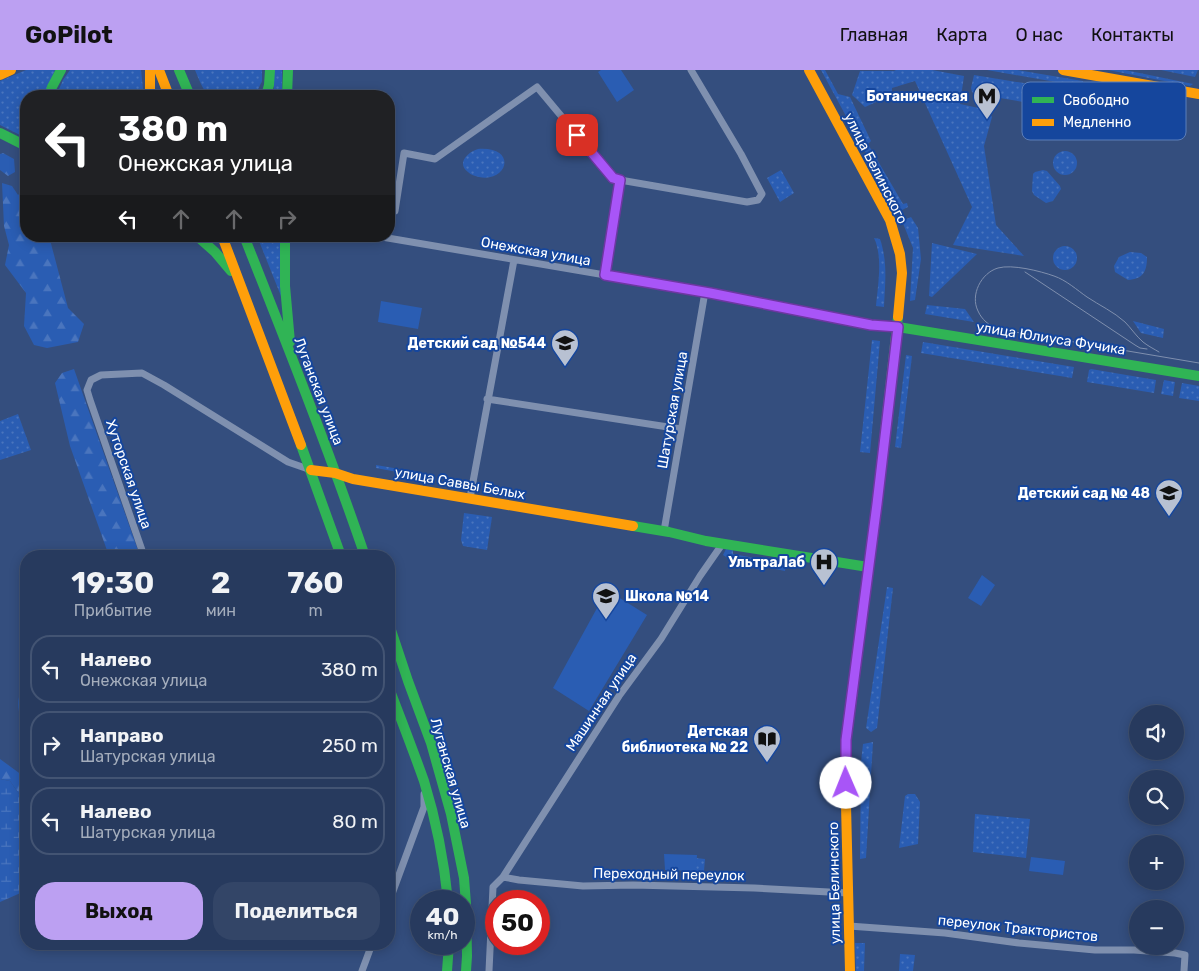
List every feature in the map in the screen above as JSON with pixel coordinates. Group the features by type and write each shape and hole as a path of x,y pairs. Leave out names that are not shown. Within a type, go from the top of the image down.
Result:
{"main road":[{"path":"0,75 11,70"},
{"path":"51,90 61,70"},
{"path":"150,70 150,90"},
{"path":"159,70 167,90"},
{"path":"179,70 188,90"},
{"path":"268,90 270,70"},
{"path":"287,90 288,70"},
{"name":"улица Белинского","path":"810,70 890,220 900,254 902,273 898,327 877,504 846,740 850,971"},
{"path":"1063,70 1131,82"},
{"path":"185,84 190,90"},
{"path":"1186,92 1199,94"},
{"path":"0,133 20,143"},
{"path":"205,242 224,261 234,275 247,301"},
{"path":"224,242 340,550"},
{"name":"Луганская улица","path":"246,242 363,550"},
{"path":"285,242 285,286 291,356"},
{"name":"улица Юлиуса Фучика","path":"898,327 1199,376"},
{"name":"улица Саввы Белых","path":"311,470 335,473 353,479 664,531 706,541 868,567"},
{"name":"Луганская улица","path":"395,642 431,743 451,814 464,878 466,971"},
{"name":"Луганская улица","path":"395,703 412,746 431,805 446,873 447,890"},
{"path":"447,971 448,955"}],"street":[{"path":"396,211 404,153 435,159 537,87 613,178 748,202 758,200 762,194 746,162 691,70"},
{"path":"605,275 620,180"},
{"name":"Онежская улица","path":"395,239 705,292 871,325 898,327"},
{"path":"470,498 514,260"},
{"name":"Шатурская улица","path":"664,531 705,292"},
{"name":"улица Саввы Белых","path":"90,400 87,390 91,380 102,375 142,374 164,385 288,462 311,470"},
{"path":"487,399 681,429"},
{"name":"Хуторская улица","path":"90,400 142,550"},
{"name":"Машинная улица","path":"503,877 619,696 660,639 723,543"},
{"path":"395,886 424,807 424,784"},
{"path":"489,971 493,887 503,877"},
{"name":"Переходный переулок","path":"503,877 583,886 633,885 848,892"},
{"name":"переулок Трактористов","path":"849,926 945,933 1019,943 1086,949 1175,953 1185,955 1184,971"},
{"path":"362,971 370,950"}],"green space":[{"path":"26,70 55,70 47,90 20,90 20,135 0,125 0,81"},
{"path":"70,70 141,70 143,89 59,90"},
{"path":"195,70 262,70 262,81 258,90 205,90"},
{"path":"274,70 282,70 282,90 274,90"},
{"path":"601,70 621,70 634,90 617,102 598,72"},
{"path":"821,70 825,70 838,94 850,97 871,141 868,144 903,204 907,203 908,207 898,212"},
{"path":"932,70 964,76 960,104 988,110 992,117 984,146 996,225 1024,256 953,245 972,207 915,81 892,88 892,95 865,107 852,95 860,71"},
{"path":"987,70 1017,70 1083,82 1055,82"},
{"path":"1108,70 1125,70 1183,82 1170,82"},
{"path":"1161,70 1198,70 1195,77"},
{"path":"974,75 1022,83 1022,102 976,94 972,92"},
{"path":"478,149 491,150 499,153 504,158 502,170 497,175 479,177 465,169 463,162 465,158"},
{"path":"1065,151 1074,154 1077,163 1074,172 1065,175 1056,172 1053,163 1056,154"},
{"path":"3,153 14,159 15,172 8,176 0,170 0,154"},
{"path":"781,170 794,193 780,202 767,178"},
{"path":"1043,170 1047,171 1061,189 1053,201 1046,203 1034,195 1032,191 1033,174"},
{"path":"2,183 12,186 18,195 20,193 20,242 51,242 68,308 84,324 78,342 47,348 34,345 24,326 26,293 5,265 9,245 4,226"},
{"path":"911,217 918,228 921,259 915,300 910,301 913,248 902,221"},
{"path":"874,238 880,239 883,248 885,273 884,307 876,306 879,262 877,245"},
{"path":"259,242 281,242 281,296"},
{"path":"932,243 977,254 932,297 929,296"},
{"path":"1065,246 1070,247 1076,253 1076,263 1070,269 1065,270 1060,269 1054,263 1053,258 1054,253 1060,247"},
{"path":"1130,252 1141,253 1147,257 1147,262 1145,271 1141,276 1128,280 1115,272 1114,266 1119,257"},
{"path":"381,301 422,308 418,329 378,322"},
{"path":"927,305 965,309 974,322 925,314"},
{"path":"1133,321 1164,329 1163,338 1141,333"},
{"path":"872,340 880,341 870,453 860,452"},
{"path":"923,342 1074,367 1072,378 921,353"},
{"path":"906,355 912,356 901,448 895,447"},
{"path":"74,369 138,550 107,550 70,446 55,383 62,373"},
{"path":"1089,370 1156,380 1154,393 1087,382"},
{"path":"1164,380 1175,382 1173,396 1161,394"},
{"path":"1182,383 1199,386 1199,401 1179,398"},
{"path":"18,414 31,450 0,460 0,421"},
{"path":"376,465 423,473 424,477 376,468"},
{"path":"464,513 492,517 487,550 463,546 461,540"},
{"path":"726,549 733,550 733,554 786,564 785,571 731,560 723,555"},
{"path":"982,575 995,585 981,606 968,598"},
{"path":"887,587 893,588 877,728 871,732 866,728"},
{"path":"607,590 647,615 589,711 553,688"},
{"path":"20,695 20,717 18,708"},
{"path":"873,742 866,858 860,859 861,762 863,744"},
{"path":"0,759 20,774 20,795 10,781 0,779"},
{"path":"0,779 10,781 20,795 20,893 0,902"},
{"path":"915,794 920,802 918,844 899,848 905,796"},
{"path":"975,814 1030,819 1026,858 973,852"},
{"path":"664,854 697,855 696,871 665,870"},
{"path":"1031,857 1065,861 1063,875 1029,871"},
{"path":"696,858 705,859 704,871 696,871"},
{"path":"855,943 865,943 864,971 856,971"},
{"path":"900,954 915,955 913,971 899,971"}],"tram line":[{"path":"1159,352 1143,342 1116,315 1063,280 1048,274 1018,267 998,268 982,280 976,292 976,305 980,314 986,322 997,329 1199,363"},
{"path":"1025,272 1135,345 1147,349"}],"traffic: fast":[{"path":"51,90 61,70"},
{"path":"179,70 187,90"},
{"path":"268,90 270,70"},
{"path":"287,90 288,70"},
{"path":"0,133 20,143"},
{"path":"204,242 231,271"},
{"path":"246,242 322,435 363,550"},
{"path":"285,242 285,286 290,342"},
{"path":"849,720 877,504 898,317"},
{"path":"898,327 1199,376"},
{"path":"301,445 339,550"},
{"path":"633,526 706,541 868,567"},
{"path":"395,642 431,743 451,814 464,878 466,971"},
{"path":"395,704 424,781 436,825 447,890"},
{"path":"447,971 448,955"}],"traffic: slow":[{"path":"0,75 11,70"},
{"path":"150,70 150,90"},
{"path":"159,70 167,90"},
{"path":"809,70 890,220 900,254 902,273 898,317"},
{"path":"1063,70 1131,82"},
{"path":"1186,92 1199,94"},
{"path":"224,242 301,445"},
{"path":"311,470 335,473 353,479 633,526"},
{"path":"849,720 845,763 850,971"}],"place":[{"name":"Ботаническая","path":"987,120"},
{"name":"Детский сад №544","path":"565,367"},
{"name":"Детский сад № 48","path":"1169,517"},
{"name":"УльтраЛаб","path":"824,586"},
{"name":"Школа №14","path":"606,620"},
{"name":"Детская библиотека № 22","path":"767,763"}],"route":[{"path":"577,135 613,178 620,180 605,275 710,293 871,325 898,327 846,740 846,783"}]}
